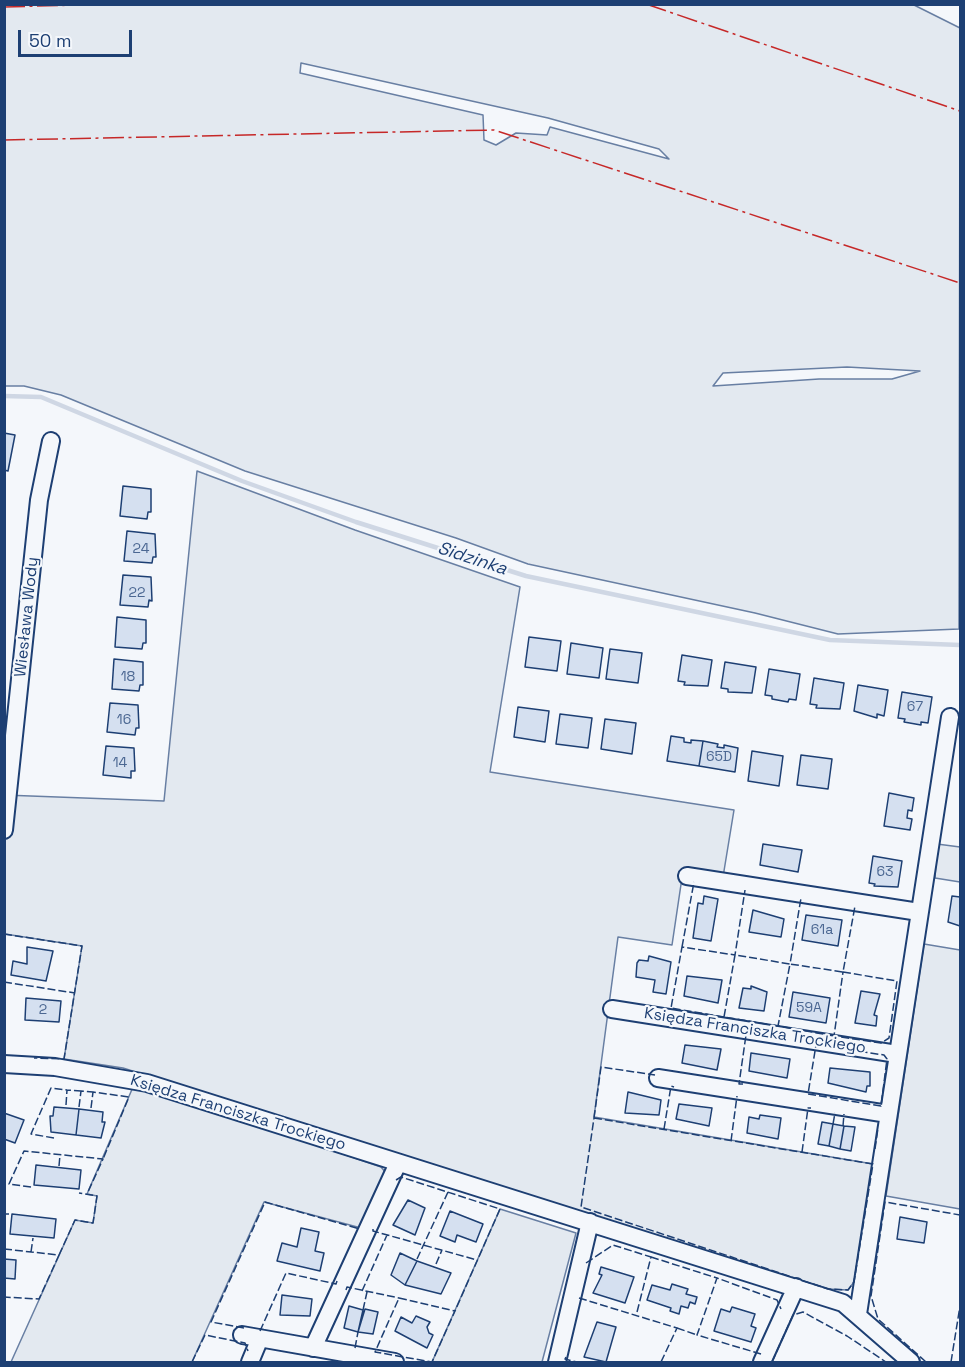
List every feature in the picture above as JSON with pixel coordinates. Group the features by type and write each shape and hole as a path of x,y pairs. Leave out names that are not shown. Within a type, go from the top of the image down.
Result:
{"street":[{"name":"Wiesława Wody","path":"4,830 39,500 51,441"},
{"path":"858,1314 950,717"},
{"path":"687,876 919,912"},
{"name":"Księdza Franciszka Trockiego","path":"612,1009 897,1054"},
{"name":"Księdza Franciszka Trockiego","path":"4,1064 55,1067 125,1078 843,1302 911,1362"},
{"path":"658,1078 888,1114"},
{"path":"313,1348 398,1163"},
{"path":"557,1362 590,1222"},
{"path":"762,1362 796,1287"},
{"path":"242,1335 368,1360 395,1362"},
{"path":"250,1362 260,1338"}],"shaded area":[{"path":"912,4 960,28 959,629 838,634 755,613 528,564 456,538 245,471 61,395 24,386 5,386 5,5","holes":["301,63 548,118 659,149 669,159 550,127 547,135 516,133 496,145 484,140 483,115 300,73","847,367 920,371 892,379 819,379 713,386 723,373"]},
{"path":"197,471 355,530 520,587 490,772 734,810 723,877 683,871 672,945 618,937 594,1117 873,1164 854,1282 848,1290 828,1289 123,1068 64,1059 82,946 5,934 4,795 164,801"},
{"path":"937,844 960,847 960,882 935,878"},
{"path":"924,944 960,950 960,1209 886,1196"},
{"path":"133,1087 293,1137 381,1167 386,1173 361,1228 264,1202 192,1362 11,1362 75,1220 93,1223 97,1196 87,1194"},
{"path":"500,1209 576,1233 542,1362 432,1362"}],"building":[{"path":"4,433 15,435 8,471 4,470"},
{"path":"123,486 151,489 151,512 148,512 147,519 120,516"},
{"path":"127,531 155,534 156,557 153,557 152,563 124,561"},
{"path":"123,575 151,577 152,601 149,600 148,607 120,605"},
{"path":"117,617 146,620 146,643 143,643 142,649 115,647"},
{"path":"529,637 561,641 557,671 525,667"},
{"path":"571,643 603,648 599,678 567,674"},
{"path":"610,649 642,653 638,683 606,679"},
{"path":"682,655 712,660 708,686 684,685 685,682 678,681"},
{"path":"114,659 143,662 143,685 140,685 139,691 112,689"},
{"path":"725,662 756,667 752,693 728,692 728,689 721,688"},
{"path":"769,669 800,674 796,700 789,699 788,702 765,695"},
{"path":"814,678 844,683 840,709 816,708 817,705 810,704"},
{"path":"858,685 888,690 884,716 877,714 877,718 854,711"},
{"path":"902,692 932,697 928,723 921,722 921,725 904,722 905,719 898,718"},
{"path":"110,703 138,705 139,728 136,728 135,735 107,732"},
{"path":"518,707 549,711 545,742 514,737"},
{"path":"560,714 592,718 588,748 556,744"},
{"path":"605,719 636,723 632,754 601,749"},
{"path":"671,736 684,738 684,742 703,741 699,766 667,761"},
{"path":"703,741 718,744 717,747 724,748 724,745 738,748 735,772 699,766"},
{"path":"106,746 134,748 135,771 131,771 131,778 103,775"},
{"path":"752,751 783,756 779,786 748,781"},
{"path":"801,755 832,759 828,789 797,785"},
{"path":"889,793 914,798 912,811 908,810 907,818 912,819 910,830 884,826"},
{"path":"763,844 802,850 798,872 760,865"},
{"path":"873,856 902,861 898,887 874,886 875,884 869,883"},
{"path":"704,896 718,899 711,941 693,938 698,903 703,904"},
{"path":"952,896 960,897 960,926 948,922"},
{"path":"753,910 784,919 781,937 749,932"},
{"path":"806,915 842,920 838,946 802,940"},
{"path":"27,947 53,951 46,981 11,975 13,961 27,964"},
{"path":"649,956 671,962 666,994 653,992 655,980 636,977 637,963 639,960 648,961"},
{"path":"687,976 722,980 718,1003 684,996"},
{"path":"751,986 767,992 764,1011 739,1008 743,988 751,989"},
{"path":"861,991 880,994 874,1015 877,1016 876,1026 855,1023"},
{"path":"793,992 830,998 826,1023 789,1017"},
{"path":"26,998 61,1001 59,1022 25,1020"},
{"path":"685,1045 721,1049 717,1070 682,1063"},
{"path":"751,1053 790,1059 787,1078 749,1071"},
{"path":"830,1068 870,1072 870,1086 867,1086 866,1092 828,1083"},
{"path":"628,1092 661,1100 659,1115 625,1113"},
{"path":"679,1104 712,1108 709,1126 676,1119"},
{"path":"54,1107 79,1109 76,1135 51,1132 50,1116 53,1116"},
{"path":"79,1109 103,1112 102,1122 105,1122 101,1138 76,1135"},
{"path":"4,1113 24,1120 15,1143 4,1139"},
{"path":"760,1115 781,1118 778,1139 747,1133 749,1117 759,1119"},
{"path":"822,1122 833,1124 829,1146 818,1144"},
{"path":"833,1124 844,1126 840,1149 829,1146"},
{"path":"844,1126 855,1127 851,1151 840,1149"},
{"path":"36,1165 81,1170 79,1189 34,1185"},
{"path":"408,1200 425,1208 415,1235 393,1225"},
{"path":"450,1211 483,1224 476,1242 457,1235 455,1242 440,1236"},
{"path":"12,1214 56,1219 54,1238 10,1234"},
{"path":"900,1217 927,1222 924,1243 897,1239"},
{"path":"301,1228 319,1232 315,1251 324,1253 320,1271 277,1261 282,1243 297,1247"},
{"path":"400,1253 417,1261 405,1285 391,1275"},
{"path":"4,1259 16,1260 15,1279 4,1278"},
{"path":"417,1261 451,1273 441,1294 405,1285"},
{"path":"601,1267 634,1277 625,1303 593,1293 602,1275 599,1274"},
{"path":"672,1284 688,1289 686,1294 697,1297 695,1304 690,1302 688,1308 681,1306 679,1314 670,1311 671,1308 647,1300 652,1285 670,1290"},
{"path":"282,1295 312,1299 310,1316 280,1315"},
{"path":"349,1306 363,1310 358,1332 344,1328"},
{"path":"732,1307 755,1314 751,1326 756,1328 751,1342 714,1331 721,1309 730,1312"},
{"path":"365,1309 378,1312 373,1334 358,1332"},
{"path":"416,1316 430,1322 427,1327 429,1333 433,1335 427,1348 395,1331 401,1317 412,1323"},
{"path":"597,1322 616,1327 606,1362 584,1357"}],"waterway":[{"name":"Sidzinka","path":"4,396 41,397 242,481 356,522 526,576 830,640 960,645"}],"fence":[{"path":"682,947 694,882"},
{"path":"724,1017 671,1008 682,947 735,955 745,890"},
{"path":"778,1026 724,1017 735,955 790,964 801,898"},
{"path":"834,1036 778,1026 790,964 843,972 855,906"},
{"path":"4,934 82,946 64,1059 34,1058"},
{"path":"843,972 897,981 889,1038 881,1043 834,1036 843,972"},
{"path":"4,982 75,993"},
{"path":"743,1084 739,1084 746,1035"},
{"path":"816,1045 884,1055 887,1059 881,1106 808,1094 816,1045"},
{"path":"594,1118 601,1067 655,1075"},
{"path":"664,1129 671,1086 674,1087"},
{"path":"54,1138 31,1134 51,1088 67,1090"},
{"path":"66,1105 67,1090 81,1091"},
{"path":"79,1107 81,1091 93,1092"},
{"path":"91,1108 93,1092 129,1097 103,1159"},
{"path":"731,1141 737,1096"},
{"path":"802,1152 808,1108 811,1108"},
{"path":"833,1124 835,1113"},
{"path":"843,1126 844,1114"},
{"path":"594,1118 873,1164 854,1282 848,1290 828,1289 581,1207 594,1118"},
{"path":"875,1149 878,1128"},
{"path":"31,1187 9,1184 24,1151 103,1159 87,1194"},
{"path":"59,1166 60,1155"},
{"path":"396,1180 401,1177 500,1209 455,1311"},
{"path":"417,1259 448,1192"},
{"path":"59,1255 75,1220 93,1223 97,1196 79,1193"},
{"path":"244,1328 211,1322 265,1202 360,1229"},
{"path":"926,1362 878,1319 871,1296 885,1202 960,1215"},
{"path":"4,1214 9,1214"},
{"path":"373,1229 373,1231 477,1260"},
{"path":"362,1291 387,1235"},
{"path":"31,1252 33,1238"},
{"path":"586,1263 613,1245 651,1257 636,1316"},
{"path":"4,1249 59,1255 39,1299 4,1297"},
{"path":"436,1264 442,1250"},
{"path":"651,1257 717,1278"},
{"path":"260,1331 286,1273 336,1284 337,1281"},
{"path":"761,1354 697,1335 717,1278 777,1300 781,1309"},
{"path":"346,1290 347,1287 399,1298"},
{"path":"363,1310 367,1292"},
{"path":"399,1298 455,1311 432,1362 375,1352 399,1298"},
{"path":"579,1298 677,1328 661,1362"},
{"path":"951,1362 960,1306"},
{"path":"772,1362 793,1315 803,1312 847,1336 886,1362"},
{"path":"677,1328 697,1335"},
{"path":"355,1348 358,1332"},
{"path":"192,1362 205,1335 245,1343 248,1351"},
{"path":"566,1357 565,1359 577,1362"}],"power":[{"path":"4,7 117,4"},
{"path":"646,4 960,111"},
{"path":"4,140 494,130 960,283"}]}
